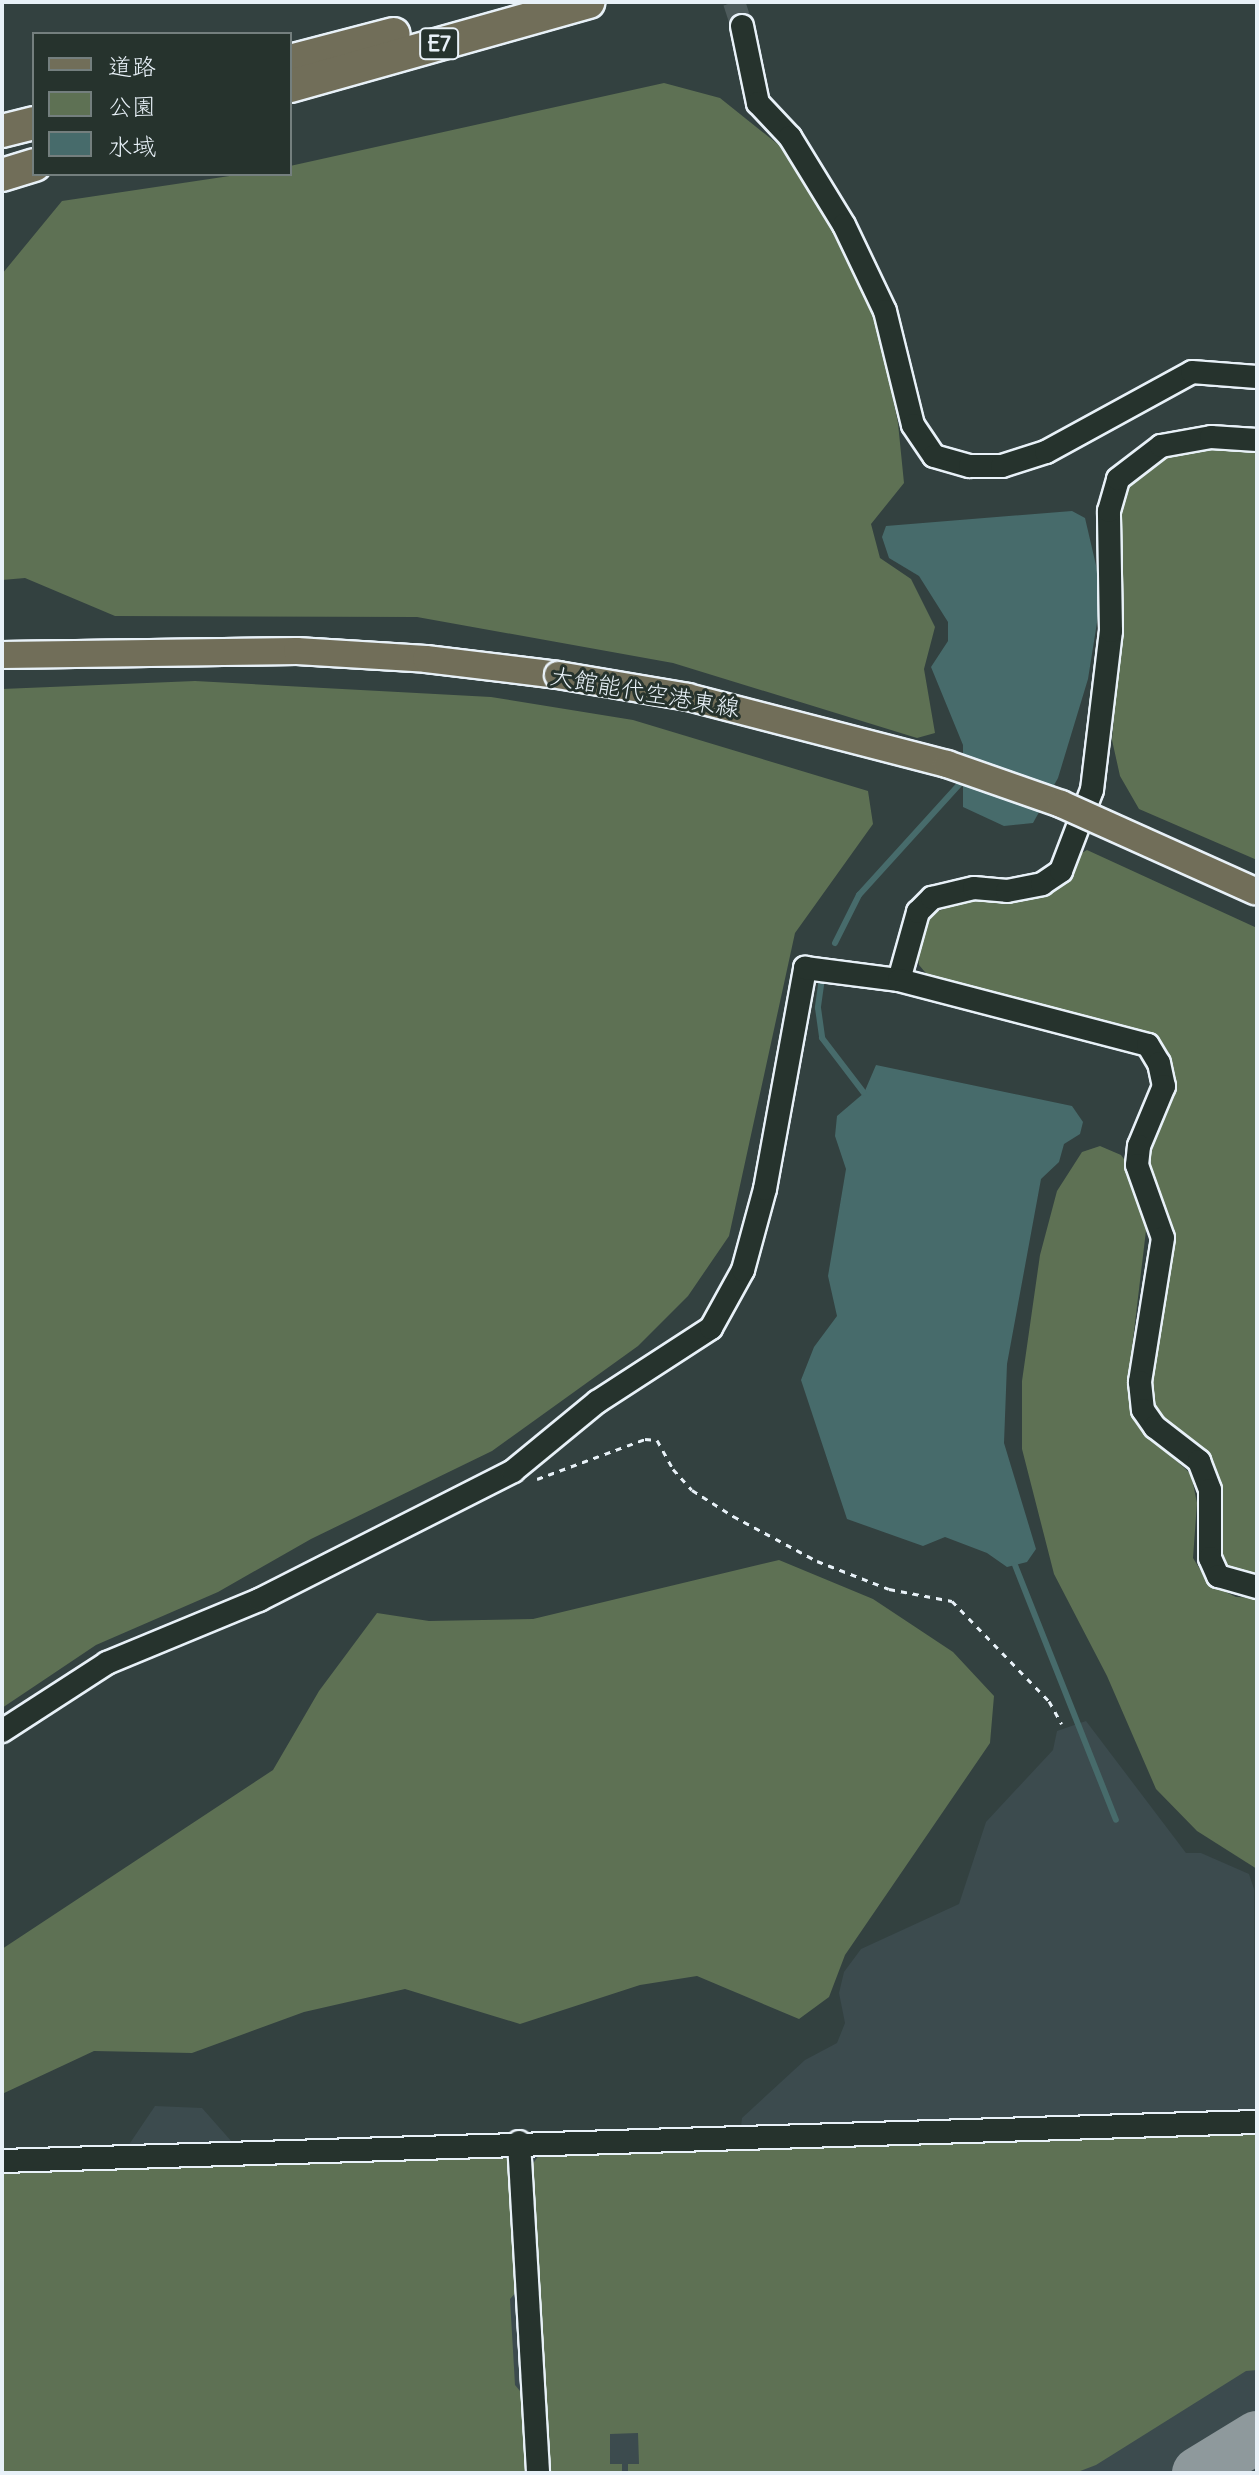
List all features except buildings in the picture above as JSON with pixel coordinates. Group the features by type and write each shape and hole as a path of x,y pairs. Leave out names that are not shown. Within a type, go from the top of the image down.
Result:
{"highway":[{"name":"E7","path":"292,60 513,2"},
{"name":"E7","path":"292,85 588,2"},
{"path":"2,121 32,114"},
{"path":"2,131 32,124"},
{"path":"2,155 32,148"},
{"path":"2,175 32,166"}],"main road":[{"name":"大館能代空港東線","path":"2,655 297,651 426,659 558,675 717,703 947,764 1061,804 1256,891"}],"street":[{"path":"742,26 758,103 790,137 844,225 885,311 913,425 934,456 970,466 1002,466 1046,452 1192,372 1257,377"},
{"path":"899,980 918,912 932,898 974,888 1007,891 1030,887 1061,871 1092,790 1111,631 1109,511 1118,479 1161,446 1211,437 1257,440"},
{"path":"2,1731 107,1663 259,1600 513,1471 597,1402 711,1328 743,1270 765,1189 805,968 899,980 1128,1036 1148,1045 1159,1063 1164,1086 1139,1146 1137,1165 1163,1238 1140,1382 1143,1410 1155,1427 1199,1461 1210,1490 1210,1558 1218,1576 1241,1587 1257,1587"},
{"path":"2,2161 519,2142 1257,2122"},
{"path":"519,2142 538,2473"}],"path":[{"path":"513,1471 524,1481 539,1479 645,1439 657,1440 673,1469 692,1490 733,1516 817,1561 889,1589 952,1601 1049,1701 1062,1724"}],"shaded area":[{"path":"1086,1721 1186,1853 1201,1853 1249,1874 1254,1889 1257,2473 2,2473 2,2151 128,2146 155,2106 202,2108 232,2142 741,2127 742,2118 805,2060 837,2043 845,2023 839,1993 844,1972 861,1949 959,1904 986,1822 1053,1750 1057,1731"}],"green space":[{"path":"664,83 720,98 785,150 844,240 875,313 898,423 904,483 871,524 880,558 911,579 935,627 924,669 935,733 917,738 673,663 417,617 115,616 25,578 2,580 2,274 62,201 230,176 292,176 292,166"},
{"path":"1208,443 1257,449 1257,860 1139,809 1120,776 1112,740 1122,621 1117,516 1127,482 1163,454"},
{"path":"195,681 491,697 633,720 868,791 873,824 795,933 729,1236 688,1296 638,1346 492,1451 311,1539 218,1592 96,1645 2,1708 2,689"},
{"path":"1087,850 1257,928 1257,1578 1220,1564 1216,1485 1157,1418 1148,1400 1170,1236 1146,1165 1166,1057 930,978 919,965 916,940 926,916 979,895 1004,898"},
{"path":"1100,1146 1121,1155 1138,1179 1147,1222 1128,1382 1135,1411 1144,1432 1191,1474 1197,1503 1193,1558 1209,1584 1236,1597 1257,1598 1257,1869 1197,1831 1156,1789 1107,1676 1054,1574 1022,1449 1022,1381 1040,1255 1057,1191 1082,1152"},
{"path":"779,1560 873,1599 953,1652 994,1696 990,1743 845,1955 829,1997 799,2019 697,1976 640,1985 520,2024 405,1989 304,2012 192,2053 94,2051 2,2094 2,1949 273,1770 319,1691 377,1613 429,1621 533,1619"},
{"path":"1257,2130 1257,2370 1246,2371 1096,2465 1075,2473 628,2473 628,2464 639,2464 638,2433 610,2434 610,2464 622,2464 622,2473 547,2473 528,2171 541,2152"},
{"path":"500,2154 508,2160 512,2177 519,2289 510,2299 515,2385 525,2397 529,2473 2,2473 2,2170"}],"water":[{"path":"1072,511 1085,518 1102,591 1088,679 1058,778 1033,823 1004,826 963,807 963,745 931,667 948,641 948,622 919,576 889,558 882,537 886,526"},
{"path":"876,1065 1072,1106 1083,1122 1080,1134 1064,1144 1059,1162 1041,1179 1007,1364 1004,1443 1036,1549 1027,1562 1007,1567 987,1553 945,1537 923,1546 847,1519 801,1380 814,1347 837,1316 828,1276 846,1169 835,1136 837,1116 864,1093"}],"waterway":[{"path":"835,943 859,895 964,779"},
{"path":"822,978 818,1008 822,1038 864,1093"},
{"path":"1015,1565 1116,1820"}],"taxiway":[{"path":"1198,2473 1257,2437"}],"tunnel":[{"path":"734,2 742,26"}]}
